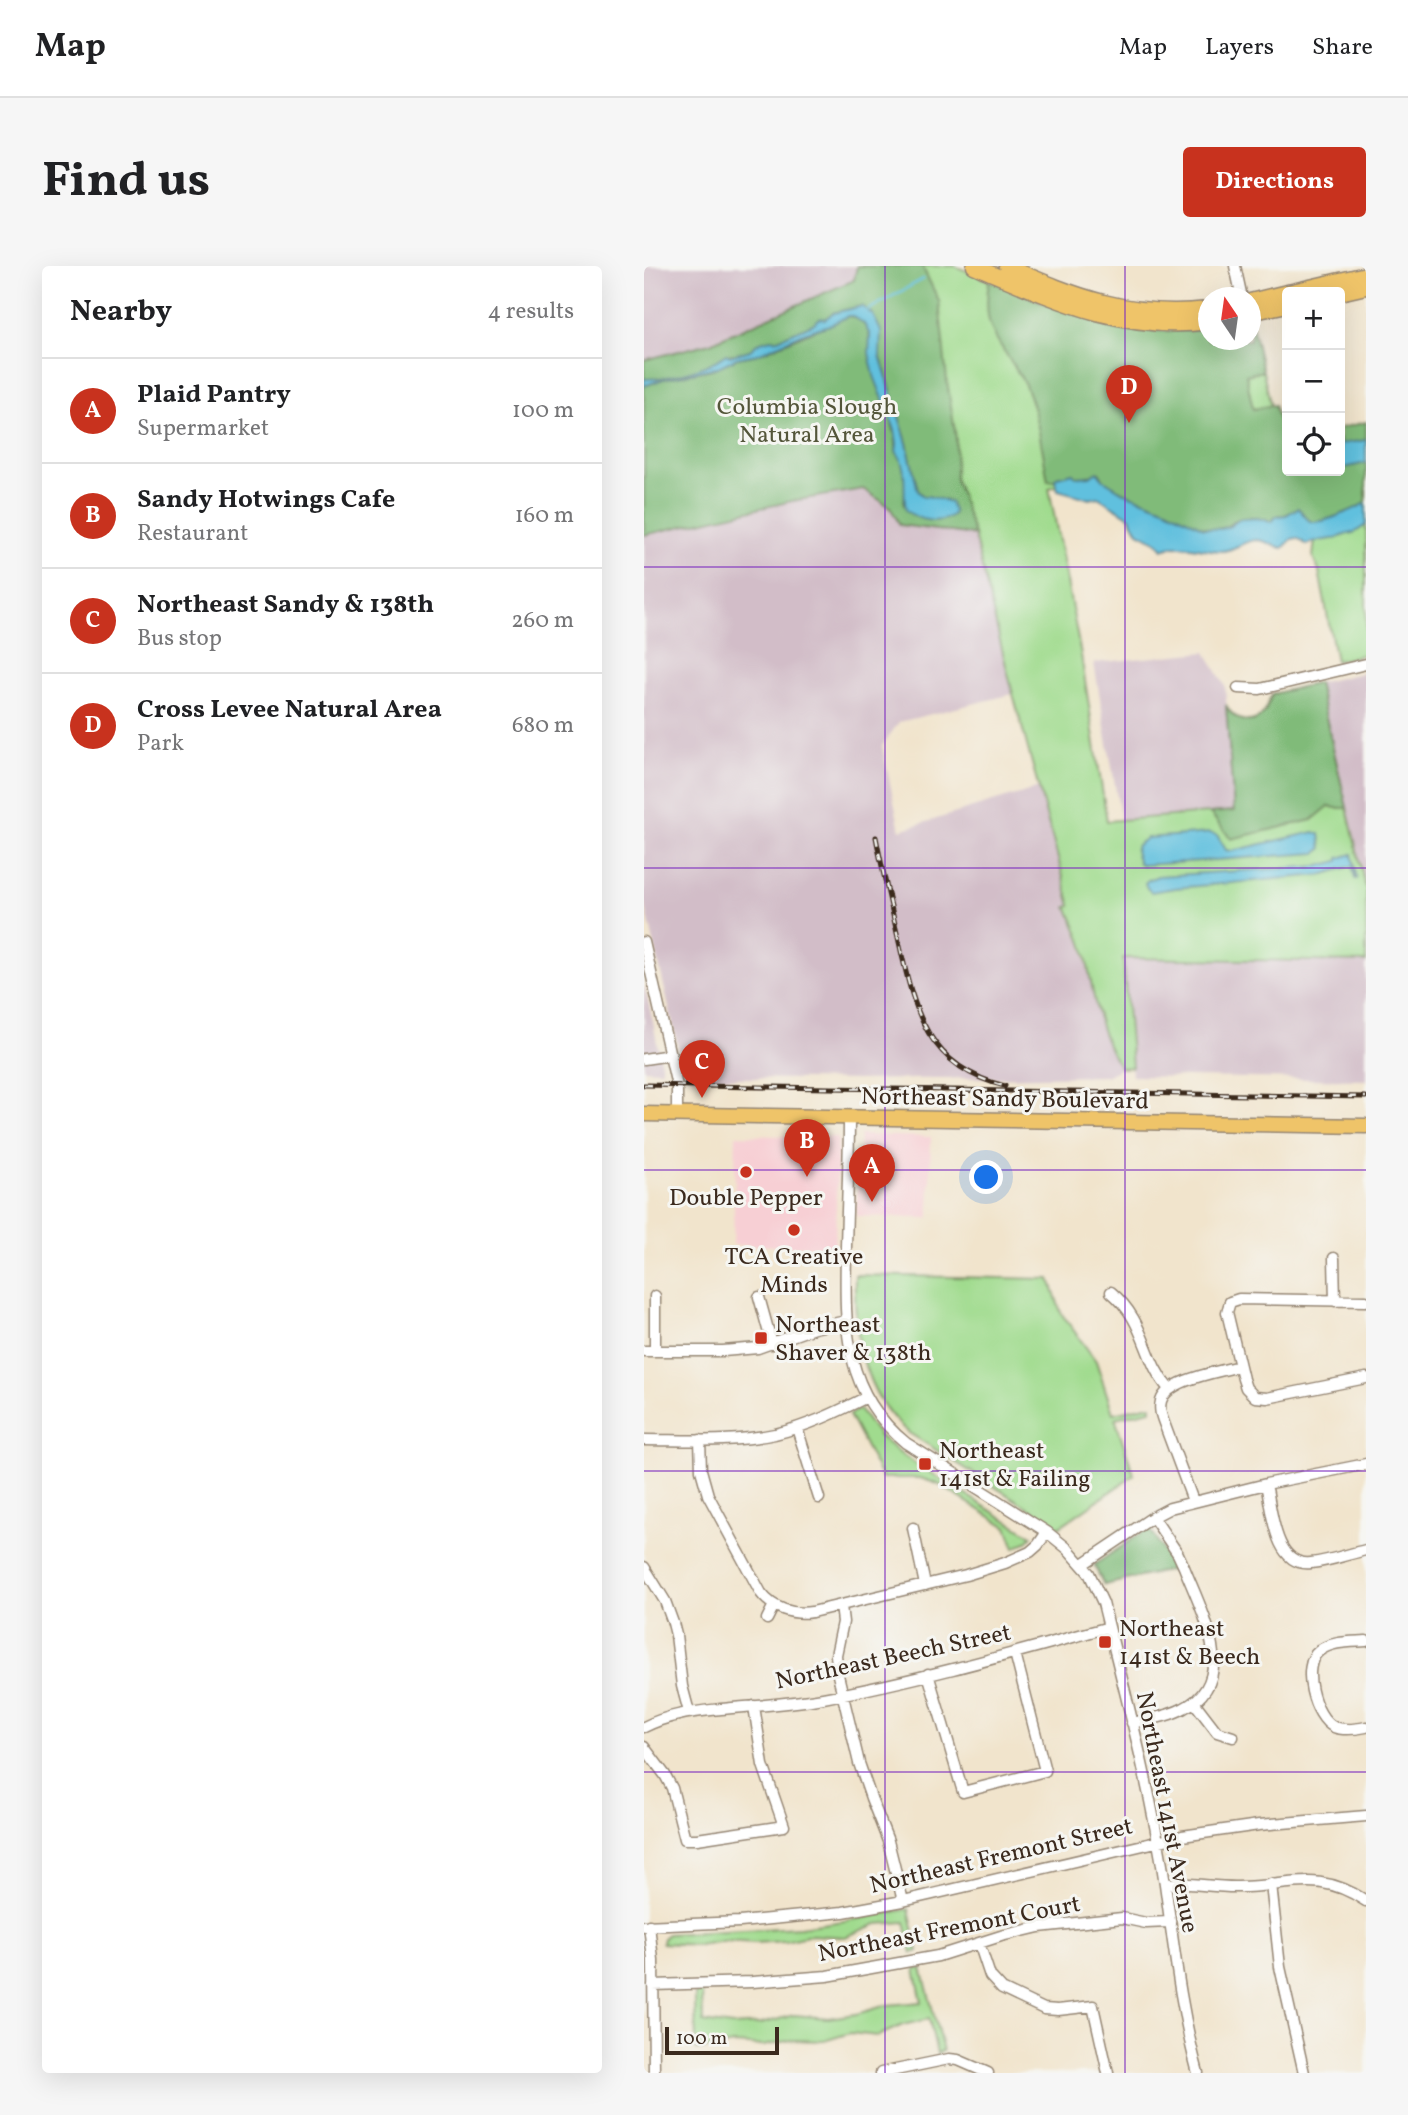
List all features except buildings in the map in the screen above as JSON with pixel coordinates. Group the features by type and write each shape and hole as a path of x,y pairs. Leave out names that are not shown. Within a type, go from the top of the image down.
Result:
{"main road":[{"path":"974,266 1078,309 1102,316 1166,325 1198,323"},
{"path":"1006,266 1108,304 1154,311 1198,310"},
{"path":"1310,287 1366,274"},
{"path":"1345,292 1366,287"},
{"path":"1261,299 1282,293"},
{"path":"1261,311 1282,306"},
{"name":"Northeast Sandy Boulevard","path":"644,1114 1366,1126"}],"street":[{"path":"1235,266 1240,287"},
{"path":"1238,688 1259,689 1366,664"},
{"path":"644,942 677,1086 677,1114"},
{"path":"644,1059 671,1055"},
{"name":"Northeast 141st Avenue","path":"849,1118 845,1300 852,1359 867,1397 881,1419 906,1443 1047,1532 1083,1564 1097,1588 1132,1723 1157,1840 1181,2001 1198,2073"},
{"path":"1334,1258 1335,1301"},
{"path":"1111,1292 1124,1303 1134,1317 1153,1361 1169,1389"},
{"path":"654,1297 649,1351 758,1348 814,1328 846,1321"},
{"path":"759,1297 772,1344"},
{"path":"1366,1301 1226,1298 1239,1366 1246,1388 1255,1397 1267,1398 1366,1378"},
{"path":"1193,1501 1160,1412 1161,1402 1169,1389 1189,1380 1239,1366"},
{"path":"644,1440 751,1438 797,1428 867,1397"},
{"path":"797,1428 819,1497"},
{"path":"700,1440 701,1469 708,1495 761,1593 768,1602 794,1613 841,1605 975,1573 1021,1557 1038,1545 1047,1532"},
{"path":"1083,1564 1170,1508 1266,1484 1366,1464"},
{"path":"1266,1484 1280,1544 1289,1561 1310,1563 1366,1550"},
{"path":"1132,1723 1167,1715 1195,1702 1210,1681 1214,1664 1213,1646 1178,1554 1153,1517"},
{"path":"913,1528 925,1585"},
{"path":"644,1567 665,1601 673,1623 682,1686 690,1712"},
{"path":"767,1619 774,1605"},
{"path":"841,1605 843,1622 836,1656 843,1694 862,1772 888,1841 903,1901"},
{"name":"Northeast Beech Street","path":"644,1727 670,1716 690,1712 843,1694 1109,1628"},
{"path":"1366,1641 1331,1645 1315,1654 1309,1671 1320,1715 1331,1726 1345,1730 1366,1727"},
{"path":"928,1674 963,1792 1045,1771 1015,1653"},
{"path":"1195,1702 1217,1732 1233,1737"},
{"path":"644,1746 672,1788 685,1839 710,1838 784,1826 762,1765 754,1706"},
{"name":"Northeast Fremont Street","path":"647,1926 843,1912 903,1901 1157,1840 1234,1828 1366,1816"},
{"path":"1165,1884 1236,1887 1313,1881 1343,1888 1366,1901"},
{"path":"1271,1884 1280,1967 1304,2073"},
{"name":"Northeast Fremont Court","path":"653,1985 752,1982 827,1976 929,1958 1039,1927 1122,1918 1146,1923 1169,1922"},
{"path":"647,1926 653,1960 654,2073"},
{"path":"979,1943 990,1976 1002,1989 1044,2009 1093,2006 1108,2073"},
{"path":"881,2073 949,2060 958,2060 988,2073"}],"shaded area":[{"path":"644,266 857,266 854,280 710,343 644,360"},
{"path":"863,489 890,508 900,525 974,535 1013,694 899,722 882,746 900,830 1039,788 1071,906 1067,908 1081,942 1109,1048 1121,1068 1106,1076 857,1080 695,1077 684,1073 644,899 644,535 792,501"},
{"path":"1206,652 1225,686 1235,811 1121,820 1094,663"},
{"path":"1366,672 1366,889 1318,683"},
{"path":"1122,958 1366,962 1366,1080 1132,1076"},
{"path":"644,984 653,1022 662,1070 644,1069"},
{"path":"736,1135 838,1137 835,1247 733,1245"},
{"path":"860,1135 931,1137 929,1218 856,1216"}],"green space":[{"name":"Columbia Slough Natural Area","path":"857,266 922,266 939,301 956,438 955,478 974,535 900,525 890,507 863,489 792,501 644,535 644,386 758,354 848,316 861,321 869,335 871,360 891,419 896,451 904,470 904,505 948,501 924,497 918,491 907,443 880,355 873,315 862,306 833,313 776,340 763,342 749,351 725,355 698,369 674,376 644,379 644,360 710,343 854,280"},
{"path":"922,266 955,266 1064,312 1108,325 1152,331 1198,329 1198,350 1219,350 1246,375 1263,371 1282,456 1282,476 1287,476 1294,509 1055,480 1056,486 1049,488 1081,655 1107,821 1234,811 1226,705 1238,718 1253,720 1263,714 1273,694 1318,683 1366,889 1366,962 1123,958 1132,1067 1121,1068 1101,1028 1083,947 1067,907 1071,906 1013,694 974,535 941,530"},
{"path":"989,280 1044,303 1095,320 1148,330 1198,330 1198,350 1258,350 1263,371 1246,375 1253,409 1274,405 1282,433 1282,476 1345,476 1345,427 1366,422 1366,503 1324,521 1313,522 1292,512 1277,516 1271,522 1243,518 1226,527 1214,529 1196,525 1160,507 1120,492 1111,487 1099,472 1085,477 1059,476 1048,481 1033,408 1022,380 994,335 988,317"},
{"path":"1366,525 1366,654 1336,661 1319,571 1313,557 1315,540 1342,536"},
{"path":"1318,683 1347,808 1329,806 1312,820 1231,839 1210,813 1234,811 1226,705 1238,718 1253,721 1263,714 1273,694"},
{"path":"855,1275 1050,1279 1061,1313 1096,1361 1113,1413 1151,1405 1151,1410 1115,1418 1134,1475 1059,1527 909,1433 880,1400 864,1361 856,1319"},
{"path":"859,1409 879,1436 902,1455 1032,1536 1015,1548 1007,1527 938,1484 920,1478 882,1478 849,1415"},
{"path":"1149,1528 1175,1569 1104,1585 1094,1565"},
{"path":"909,1909 918,1951 912,1953 905,1922 877,1924 845,1937 811,1935 785,1941 725,1941 698,1945 662,1943 668,1934 800,1927"},
{"path":"922,1968 943,2051 937,2053 929,2019 903,2025 878,2036 850,2033 824,2041 791,2040 764,2046 734,2044 696,2050 695,1993 702,1993 703,2022 732,2026 761,2024 794,2015 828,2018 856,2014 887,2005 922,2002 915,1969"}],"water":[{"path":"862,306 873,315 881,331 880,355 907,443 918,491 924,497 950,502 954,513 943,520 923,519 906,510 904,472 896,451 895,430 874,376 869,353 870,335 864,324 853,316 804,333 758,354 644,386 644,379 687,372 726,354 730,356 750,350 758,343 776,340 833,313"},
{"path":"1366,440 1366,463 1345,468 1345,443"},
{"path":"1097,471 1104,480 1125,493 1167,509 1204,528 1221,529 1239,519 1258,518 1271,522 1277,516 1286,515 1298,508 1310,521 1315,522 1338,516 1366,503 1366,525 1354,533 1307,545 1297,538 1292,539 1283,548 1257,540 1226,551 1183,546 1163,549 1156,541 1138,532 1130,517 1098,497 1090,499 1058,490 1055,480 1057,477 1073,473 1076,477 1090,476"},
{"path":"1314,832 1320,834 1322,849 1316,853 1143,865 1139,863 1135,851 1137,845 1147,838 1210,833 1217,835 1226,850 1232,851"},
{"path":"1352,854 1357,879 1352,866 1321,875 1151,892 1145,883 1158,876 1318,866 1339,861 1339,858"}],"waterway":[{"path":"868,310 923,279"}],"railway":[{"path":"876,837 909,984 926,1028 939,1047 955,1063 977,1077 1005,1086"},
{"path":"644,1085 1366,1097"}],"place":[{"name":"Cross Levee Natural Area","path":"1129,423"},
{"name":"Northeast Sandy & 138th","path":"702,1098"},
{"name":"Double Pepper","path":"746,1172"},
{"name":"Sandy Hotwings Cafe","path":"807,1177"},
{"name":"Plaid Pantry","path":"872,1202"},
{"name":"TCA Creative Minds","path":"794,1230"},
{"name":"Northeast Shaver & 138th","path":"761,1338"},
{"name":"Northeast 141st & Failing","path":"925,1464"},
{"name":"Northeast 141st & Beech","path":"1105,1642"}]}
